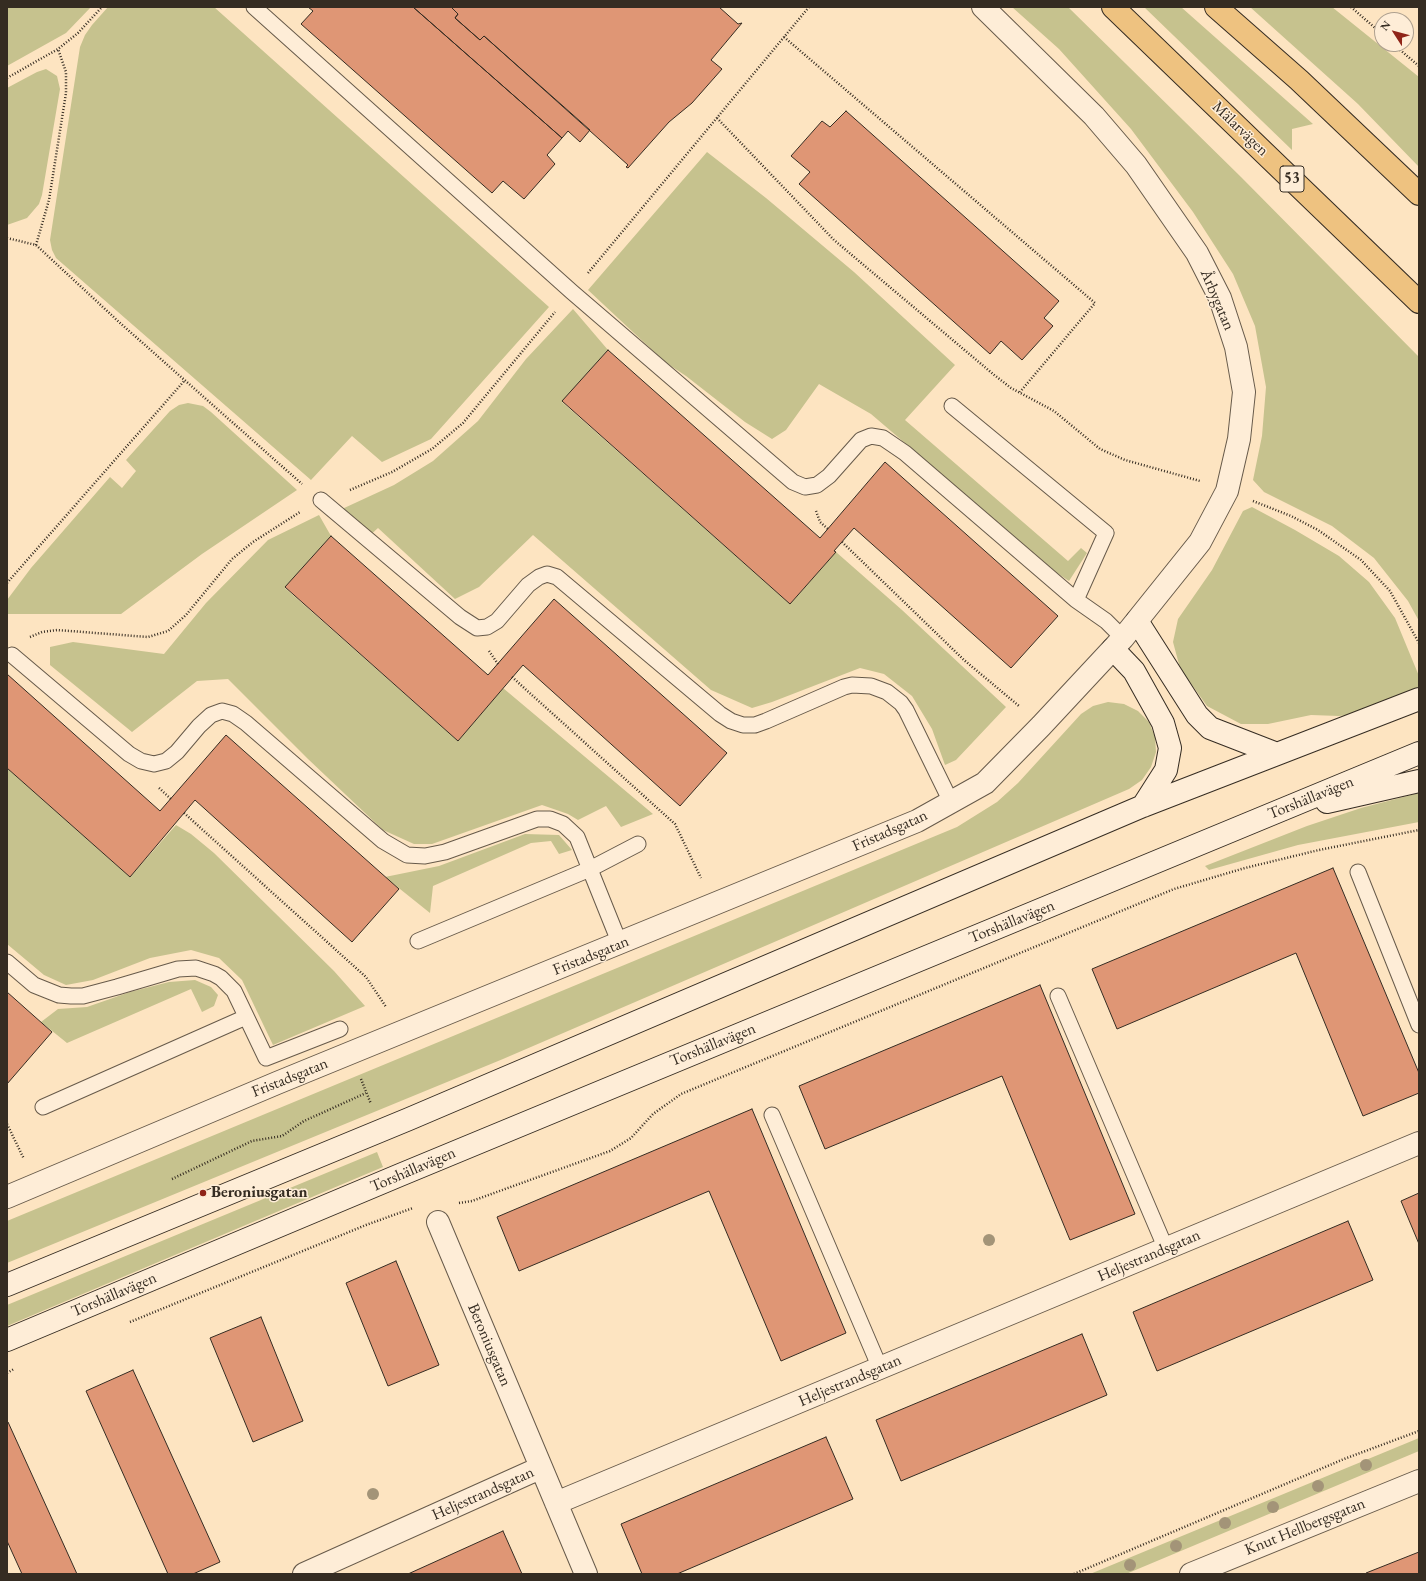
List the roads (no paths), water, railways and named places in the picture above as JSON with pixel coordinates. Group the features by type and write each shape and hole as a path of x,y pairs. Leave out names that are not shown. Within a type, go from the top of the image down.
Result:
{"main road":[{"name":"Mälarvägen","path":"1113,7 1419,302"},
{"path":"1216,7 1299,80 1419,194"}],"street":[{"name":"Årbygatan","path":"983,7 1094,116 1136,166 1197,253 1220,298 1236,347 1244,392 1239,439 1227,491 1200,542 1118,643"},
{"path":"1136,621 1197,715 1210,728 1276,754"},
{"path":"1118,643 1163,723 1170,748 1166,770 1143,806"},
{"name":"Fristadsgatan","path":"7,1197 277,1083 620,944 917,821 985,783 1041,726 1118,643"},
{"path":"7,1286 417,1116 1143,806 1419,700"},
{"name":"Torshällavägen","path":"7,1340 400,1175 1419,753"},
{"path":"1278,811 1378,791 1419,781"},
{"name":"Heljestrandsgatan","path":"304,1574 540,1468 556,1503 1419,1143"},
{"name":"Beroniusgatan","path":"438,1222 540,1468"},
{"name":"Knut Hellbergsgatan","path":"1191,1574 1419,1481"},
{"path":"556,1503 586,1574"}],"lane":[{"path":"254,7 572,292 793,482 806,487 817,485 829,476 861,440 871,436 883,438 905,453 1076,600 1106,621 1118,643"},
{"path":"952,406 1106,533 1076,600"},
{"path":"321,500 460,617 477,628 487,627 497,621 528,585 539,577 547,574 558,577 720,714 731,721 755,725 844,687 852,685 871,686 887,692 901,703 906,710 951,802"},
{"path":"12,656 129,754 141,761 154,764 166,761 177,752 199,726 211,715 222,711 233,714 246,723 383,841 407,855 425,856 445,852 537,819 550,819 563,824 577,837 620,944"},
{"path":"418,941 590,869 638,844"},
{"path":"1358,872 1419,1025"},
{"path":"7,962 34,985 59,995 71,996 83,996 178,968 196,968 221,978 234,991 266,1058 340,1029"},
{"path":"1058,996 1166,1249"},
{"path":"43,1107 246,1017"},
{"path":"772,1115 880,1368"}],"place":[{"name":"Beroniusgatan","path":"203,1193"}]}
